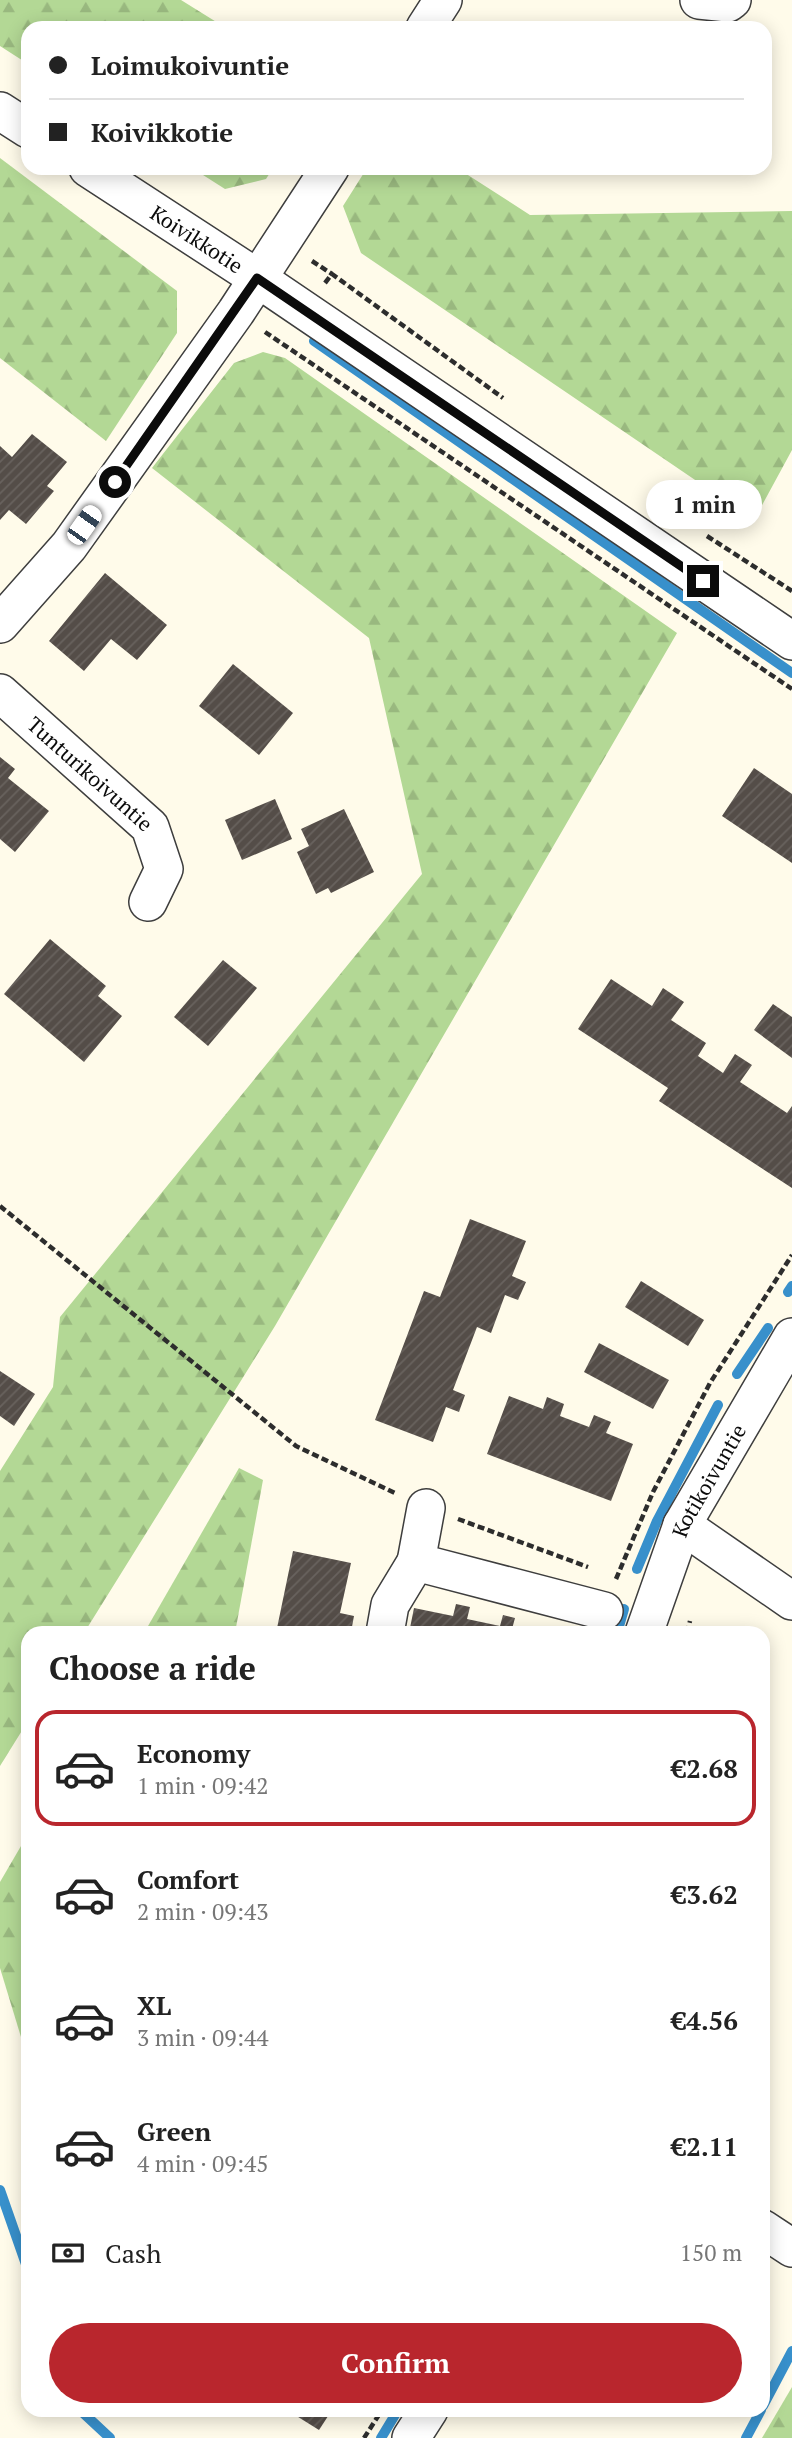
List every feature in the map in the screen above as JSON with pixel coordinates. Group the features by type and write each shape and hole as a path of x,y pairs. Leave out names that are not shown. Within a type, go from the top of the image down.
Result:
{"street":[{"path":"430,21 443,0"},
{"path":"699,0 728,3 732,0"},
{"path":"0,111 21,124"},
{"name":"Koivikkotie","path":"99,175 257,278 792,641"},
{"path":"0,624 69,546 257,278 325,175"},
{"name":"Tunturikoivuntie","path":"0,693 150,827 164,869 148,902"},
{"name":"Kotikoivuntie","path":"646,1626 654,1595 682,1525 792,1337"},
{"path":"386,1626 390,1605 416,1562 426,1508"},
{"path":"682,1525 792,1601"},
{"path":"416,1562 610,1594"},
{"path":"770,2234 792,2248"},
{"path":"411,2438 424,2417"}],"path":[{"path":"284,345 792,689"},
{"path":"0,1206 296,1446 426,1508 591,1568"},
{"path":"610,1594 653,1492 710,1383 792,1255"},
{"path":"604,1572 610,1594"},
{"path":"610,1594 654,1595"},
{"path":"364,2438 378,2417"}],"green space":[{"path":"0,0 181,0 215,21 21,21 21,60 0,46"},
{"path":"0,158 177,291 177,333 106,441 0,358"},
{"path":"203,175 269,175 266,179 225,189"},
{"path":"363,175 468,175 530,215 792,211 792,450 754,520 361,253 343,206"},
{"path":"263,352 285,358 677,633 275,1326 88,1626 21,1626 21,1732 0,1766 0,1471 53,1387 60,1317 422,874 369,638 152,468 234,363"},
{"path":"239,1468 263,1480 236,1626 148,1626"},
{"path":"21,1846 21,2037 0,1968 0,1882"},
{"path":"792,2387 792,2438 762,2438"}],"building":[{"path":"32,434 67,462 47,486 54,491 26,524 9,510 0,520 0,446 12,457"},
{"path":"105,573 167,625 137,660 111,639 84,671 49,641"},
{"path":"233,664 293,713 259,755 199,706"},
{"path":"0,757 15,769 8,778 49,811 15,852 0,839"},
{"path":"754,768 792,794 792,863 722,816"},
{"path":"275,799 292,839 242,860 225,820"},
{"path":"344,809 374,872 331,893 328,888 316,894 297,852 309,846 301,829"},
{"path":"50,939 106,986 98,996 122,1016 84,1062 4,994"},
{"path":"223,960 257,988 208,1046 174,1017"},
{"path":"611,979 652,1006 663,988 684,1002 671,1020 706,1043 698,1056 723,1073 735,1054 752,1065 740,1082 787,1113 792,1106 792,1188 659,1101 668,1088 578,1029"},
{"path":"773,1004 792,1017 792,1058 754,1030"},
{"path":"470,1219 526,1241 512,1276 526,1282 518,1300 505,1295 491,1333 477,1327 453,1390 465,1395 459,1412 446,1407 433,1442 375,1420 424,1291 440,1297"},
{"path":"641,1281 704,1320 688,1346 625,1307"},
{"path":"599,1343 669,1380 653,1409 584,1372"},
{"path":"0,1371 35,1394 14,1426 0,1416"},
{"path":"509,1396 543,1409 547,1397 564,1404 560,1416 589,1427 594,1415 611,1422 606,1433 633,1444 611,1501 487,1454"},
{"path":"293,1551 351,1563 340,1613 354,1616 352,1626 277,1626"},
{"path":"456,1604 470,1607 467,1619 500,1626 410,1626 414,1608 453,1616"},
{"path":"503,1615 515,1618 513,1626 500,1626"},
{"path":"298,2417 327,2417 319,2430"}],"waterway":[{"path":"314,341 792,673"},
{"path":"788,1292 792,1286"},
{"path":"737,1374 768,1328"},
{"path":"637,1569 657,1521 718,1405"},
{"path":"619,1626 624,1609"},
{"path":"0,2190 21,2250"},
{"path":"770,2393 792,2351"},
{"path":"88,2417 110,2438"},
{"path":"381,2438 394,2417"},
{"path":"746,2438 757,2417"}],"route":[{"path":"115,482 236,312 257,278 703,581"}]}
